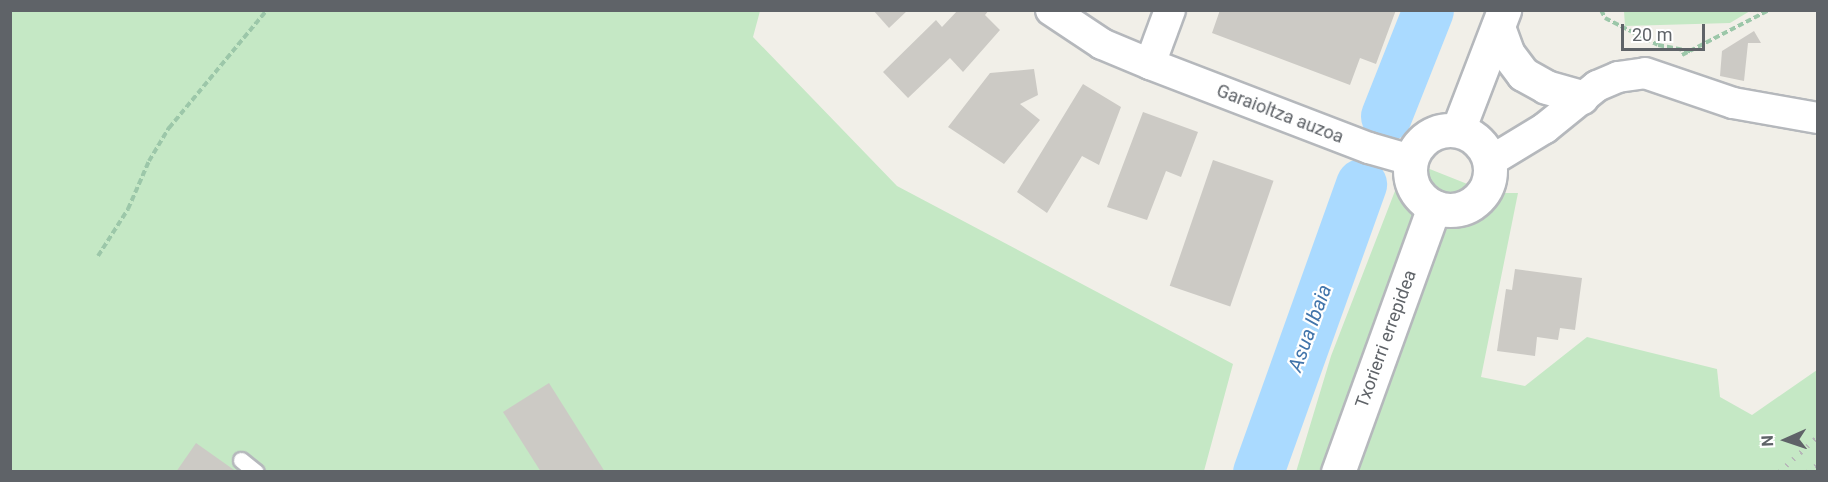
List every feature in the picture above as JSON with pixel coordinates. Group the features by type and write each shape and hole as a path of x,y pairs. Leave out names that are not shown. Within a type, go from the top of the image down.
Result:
{"street":[{"name":"Garaioltza auzoa","path":"1051,10 1102,44 1369,148 1410,160"},
{"path":"1150,64 1170,10"},
{"path":"1501,19 1508,54 1522,74 1546,87 1582,98"},
{"path":"1458,130 1501,19"},
{"path":"1489,162 1545,129 1582,98 1618,77 1645,73 1733,103 1818,118"},
{"path":"1458,130 1478,142 1489,162 1489,180 1482,195 1468,206 1451,211 1434,207 1413,188 1410,160 1417,146 1428,136 1458,130"},
{"name":"Txorierri errepidea","path":"1338,471 1434,207"}],"lane":[{"path":"241,460 256,471"}],"path":[{"path":"98,256 128,209 149,161 169,128 267,10"},
{"path":"1601,10 1605,18 1658,45 1690,51"},
{"path":"1680,55 1769,10"}],"green space":[{"path":"1624,10 1750,11 1730,23 1625,26"},
{"path":"10,11 760,11 753,37 897,186 1233,364 1204,471 11,471"},
{"path":"1407,160 1490,193 1518,193 1481,377 1525,386 1587,337 1717,369 1720,397 1752,415 1817,370 1817,471 1296,472 1331,356"}],"building":[{"path":"873,10 908,10 889,28"},
{"path":"958,10 989,10 985,15 1000,30 963,72 950,58 908,98 883,72 936,20 942,27"},
{"path":"1220,10 1396,10 1376,64 1360,58 1350,85 1212,33"},
{"path":"1754,31 1761,43 1748,43 1744,81 1720,76 1722,51"},
{"path":"1034,69 1038,95 1020,104 1040,120 1004,164 948,127 990,73"},
{"path":"1083,84 1121,107 1099,165 1082,156 1047,213 1017,192"},
{"path":"1143,112 1198,132 1181,177 1166,171 1147,220 1107,207"},
{"path":"1213,160 1274,181 1230,307 1170,286"},
{"path":"1515,269 1582,278 1575,330 1560,328 1558,340 1537,337 1535,356 1497,351 1506,289 1512,290"},
{"path":"549,383 605,472 541,472 503,412"},
{"path":"196,443 237,472 176,472"}],"waterway":[{"name":"Asua Ibaia","path":"1386,116 1428,10"},
{"name":"Asua Ibaia","path":"1258,472 1361,184"}],"railway":[{"path":"1779,472 1818,436"},
{"path":"1807,472 1818,464"}]}
